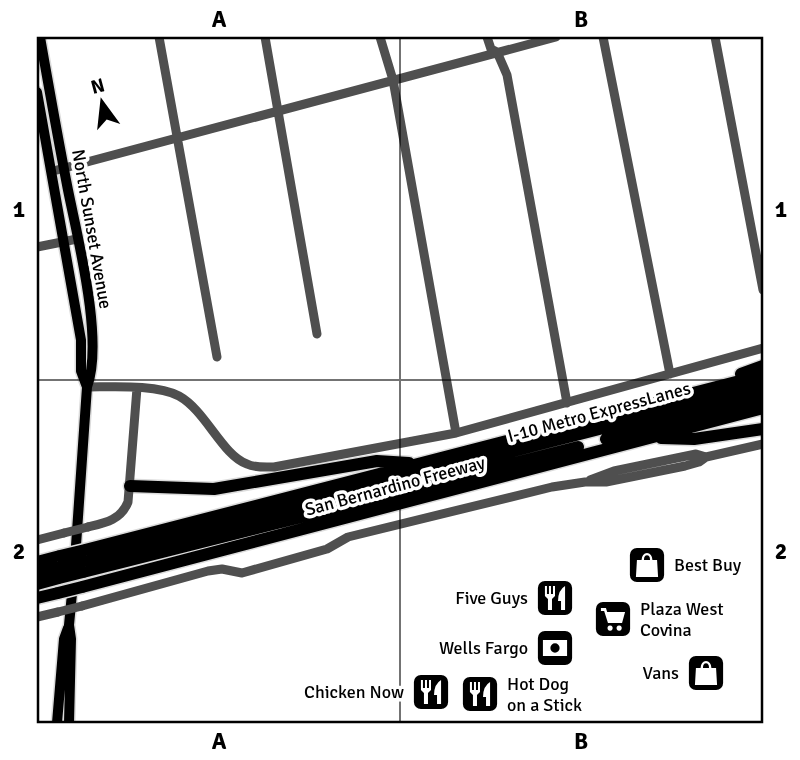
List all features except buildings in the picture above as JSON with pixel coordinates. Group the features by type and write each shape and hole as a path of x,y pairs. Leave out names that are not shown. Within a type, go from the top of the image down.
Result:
{"highway":[{"path":"687,395 763,366"},
{"name":"San Bernardino Freeway","path":"37,562 60,567 82,565 420,464 763,375"},
{"name":"I-10 Metro ExpressLanes","path":"82,565 763,387"},
{"name":"I-10 Metro ExpressLanes","path":"37,573 82,565 763,399"},
{"name":"San Bernardino Freeway","path":"37,598 763,408"},
{"path":"647,438 694,439 763,429"},
{"path":"130,486 214,489 377,461 420,464"},
{"name":"I-10 Metro ExpressLanes","path":"37,584 60,567"}],"main road":[{"name":"North Sunset Avenue","path":"40,37 93,340 92,372 87,387 82,565 69,625"},
{"name":"North Sunset Avenue","path":"37,92 81,340 81,371 87,387"},
{"path":"57,723 64,639 69,625"},
{"path":"69,625 69,723"}],"street":[{"path":"159,37 216,357"},
{"path":"265,37 317,334"},
{"path":"380,37 393,80 456,433"},
{"path":"487,37 491,49 498,52 507,75 567,403"},
{"path":"51,172 556,37"},
{"path":"603,37 670,374"},
{"path":"715,37 763,289"},
{"path":"37,247 77,239"},
{"path":"87,387 137,388 177,394 208,422 233,455 246,464 274,467 456,433 763,348"},
{"path":"37,540 107,522 120,515 128,502 137,388"},
{"path":"37,617 208,571 222,569 242,573 327,550 348,537 552,487 585,482 614,471 696,454 706,457 763,444"}],"place":[{"name":"Best Buy","path":"647,565"},
{"name":"Five Guys","path":"555,598"},
{"name":"Plaza West Covina","path":"613,619"},
{"name":"Wells Fargo","path":"555,648"},
{"name":"Vans","path":"706,673"},
{"name":"Chicken Now","path":"431,692"},
{"name":"Hot Dog on a Stick","path":"480,694"}]}
